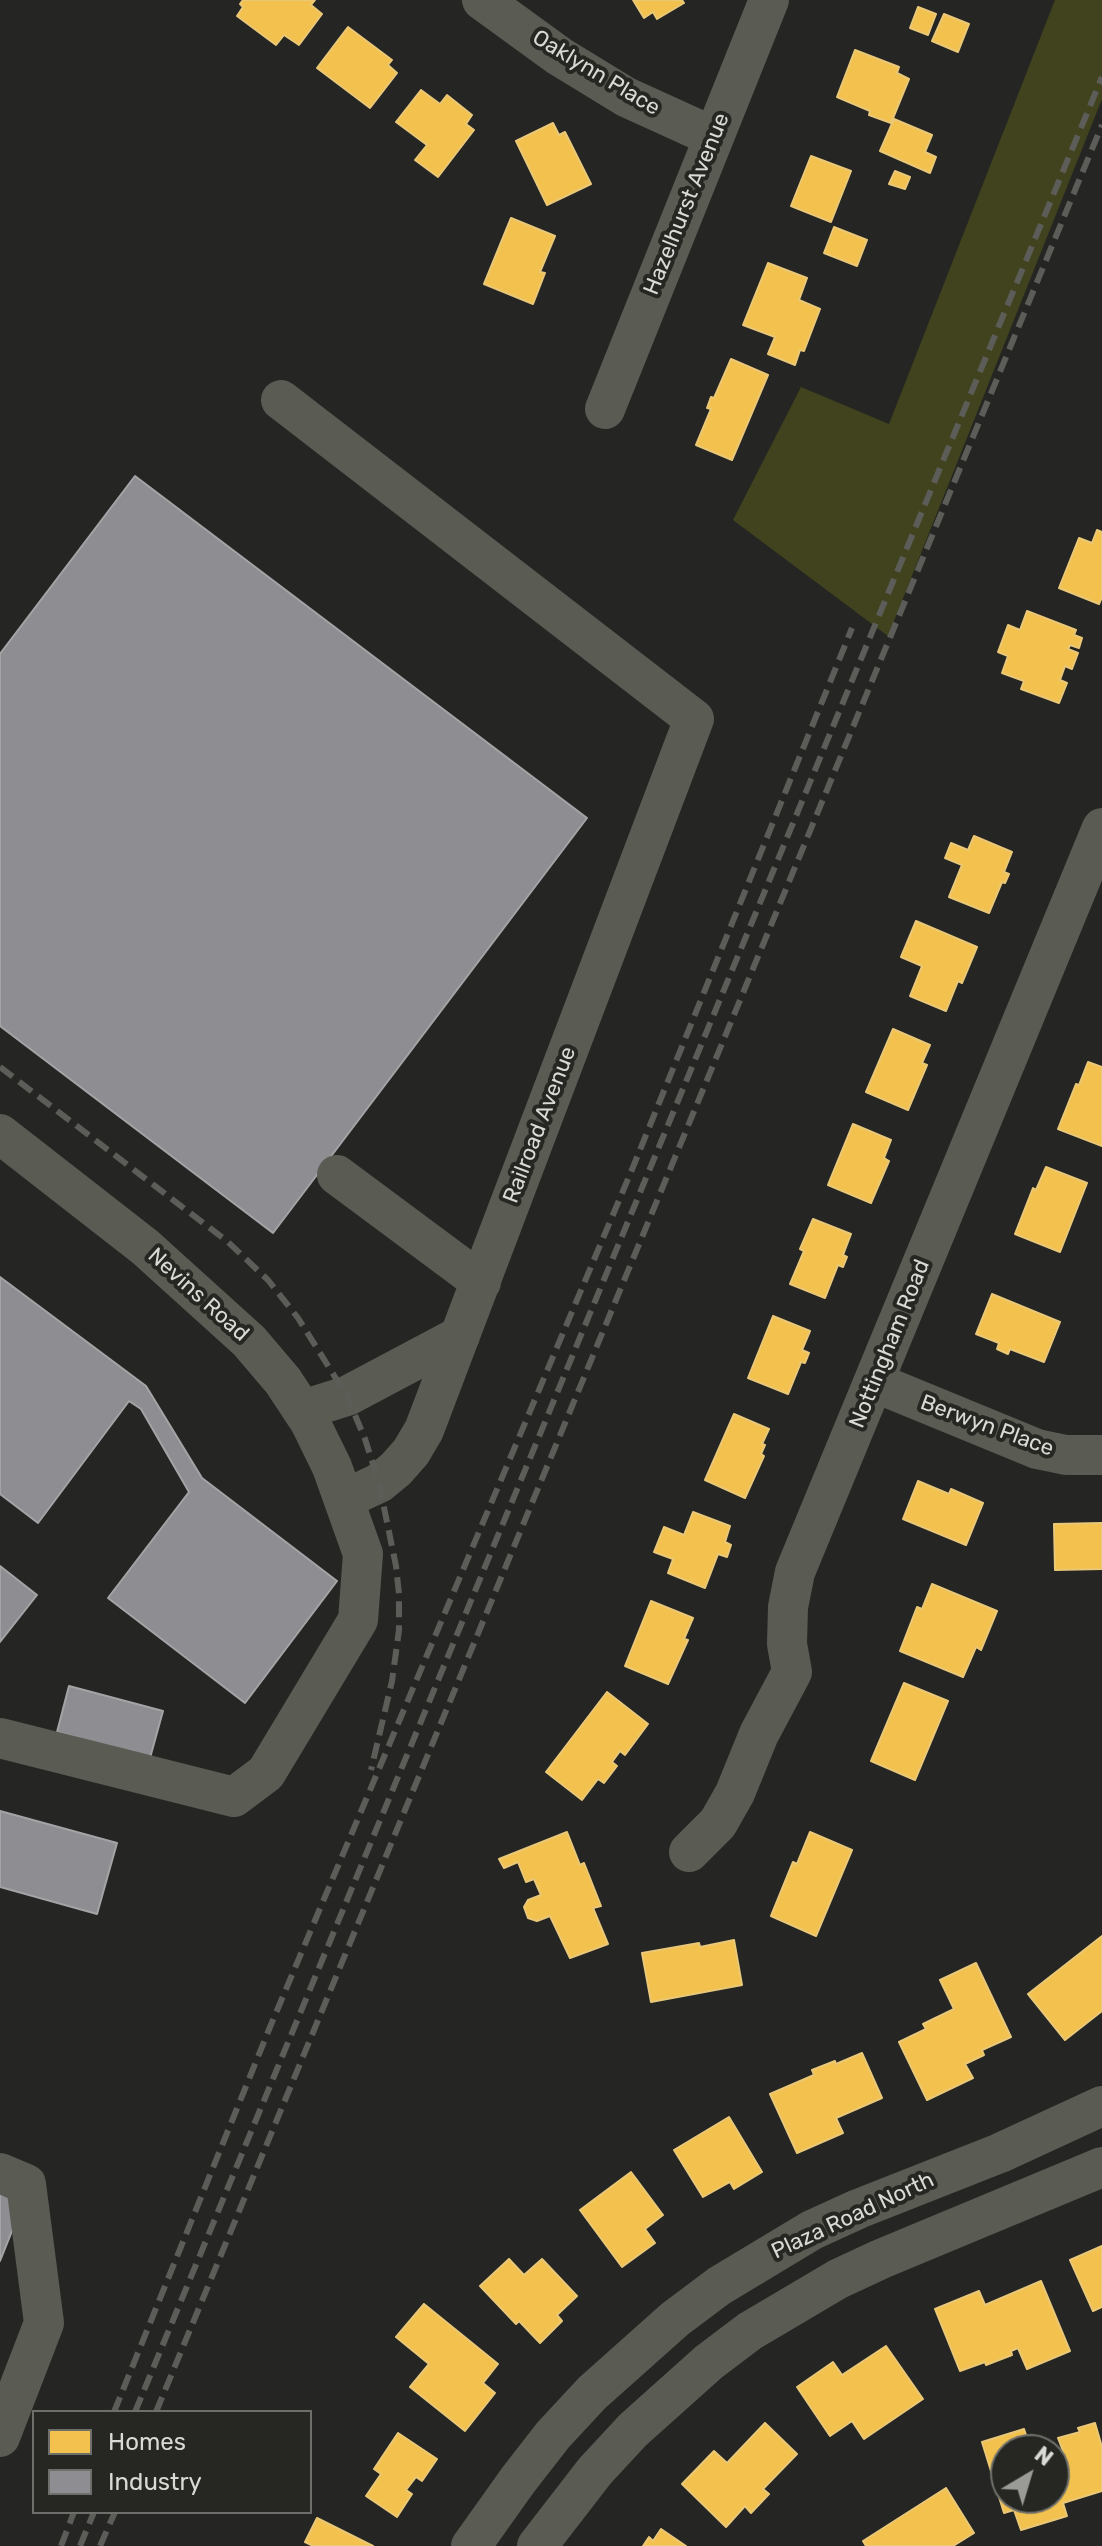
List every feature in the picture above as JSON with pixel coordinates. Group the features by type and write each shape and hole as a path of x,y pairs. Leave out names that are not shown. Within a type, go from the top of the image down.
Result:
{"street":[{"name":"Oaklynn Place","path":"482,0 559,56 626,97 714,137"},
{"name":"Hazelhurst Avenue","path":"605,409 769,0"},
{"name":"Railroad Avenue","path":"281,400 694,719 424,1430 411,1452 379,1483 345,1499"},
{"name":"Nottingham Road","path":"689,1852 718,1823 792,1672 787,1644 795,1572 1102,828"},
{"name":"Nevins Road","path":"0,1134 73,1189 208,1302 249,1341 283,1381 302,1410 332,1467 363,1554 358,1620 266,1773 234,1797 0,1738"},
{"path":"337,1175 481,1282"},
{"path":"302,1410 347,1396 460,1336"},
{"name":"Berwyn Place","path":"874,1382 1037,1449 1066,1455 1102,1455"},
{"name":"Plaza Road North","path":"471,2546 544,2446 592,2393 633,2354 708,2294 812,2230 906,2188 1044,2134 1102,2106"},
{"path":"537,2546 595,2471 633,2430 689,2379 740,2339 838,2279 1102,2167"},
{"path":"0,2173 26,2184 44,2323 0,2437"},
{"path":"592,2393 633,2430"}],"green space":[{"path":"1055,0 1102,0 1102,99 888,636 733,520 801,387 889,424"}],"building: Homes":[{"path":"243,0 315,0 311,5 322,14 299,45 284,35 276,45 237,16 243,7 240,4"},
{"path":"633,0 682,0 684,3 657,19 653,12 644,18"},
{"path":"918,7 936,14 928,35 910,28"},
{"path":"944,14 969,24 958,52 932,41"},
{"path":"348,27 392,60 388,65 397,73 370,108 317,68"},
{"path":"855,50 899,67 897,73 909,79 891,123 837,97"},
{"path":"421,90 440,104 447,95 472,115 466,124 474,130 438,177 415,160 427,145 396,122"},
{"path":"894,119 932,135 925,152 936,157 930,173 880,151"},
{"path":"553,123 559,135 565,132 591,184 547,205 516,141"},
{"path":"811,156 851,171 831,222 791,206"},
{"path":"895,171 910,177 905,189 889,184"},
{"path":"511,218 555,236 540,272 545,273 533,304 484,284"},
{"path":"834,227 867,240 857,266 824,253"},
{"path":"768,263 807,278 799,300 820,309 804,351 800,350 795,365 768,354 775,337 743,325"},
{"path":"731,359 768,375 732,460 696,445 711,409 707,408 711,397 714,398"},
{"path":"1097,530 1102,532 1102,597 1099,604 1059,588 1079,538 1092,543"},
{"path":"1027,611 1076,630 1074,635 1082,638 1079,648 1070,645 1068,649 1078,653 1072,669 1065,666 1060,680 1067,683 1059,703 1021,689 1024,681 1002,673 1008,656 998,652 1008,625 1020,630"},
{"path":"974,836 1012,852 1004,872 1009,874 1005,883 1002,882 989,913 949,897 962,865 945,858 951,843 968,850"},
{"path":"916,921 977,947 946,1011 910,996 922,966 901,957"},
{"path":"893,1029 930,1045 922,1063 927,1065 908,1110 866,1092"},
{"path":"1088,1062 1102,1067 1102,1146 1058,1129"},
{"path":"853,1124 891,1140 884,1158 889,1161 871,1203 828,1185"},
{"path":"1046,1167 1087,1183 1060,1252 1015,1234 1033,1188 1036,1190"},
{"path":"813,1219 851,1234 843,1255 847,1257 843,1267 838,1265 825,1298 790,1284"},
{"path":"992,1294 1060,1322 1044,1362 1010,1349 1008,1354 997,1349 999,1343 976,1334"},
{"path":"773,1316 810,1331 802,1350 809,1353 805,1363 801,1362 788,1394 748,1378"},
{"path":"734,1414 769,1429 762,1444 765,1445 761,1454 764,1456 745,1498 705,1480"},
{"path":"918,1481 949,1494 951,1489 983,1503 966,1545 903,1519"},
{"path":"693,1512 730,1526 725,1542 731,1545 727,1557 718,1554 705,1588 668,1573 673,1559 654,1552 664,1527 684,1535"},
{"path":"1102,1523 1102,1569 1055,1570 1054,1524"},
{"path":"932,1584 997,1611 981,1650 976,1647 963,1677 900,1651 917,1607 922,1609"},
{"path":"651,1601 693,1618 684,1639 688,1640 668,1684 625,1666"},
{"path":"904,1683 948,1701 915,1780 871,1761"},
{"path":"607,1692 648,1724 625,1755 620,1751 612,1762 617,1766 604,1783 598,1779 582,1800 546,1772"},
{"path":"567,1832 580,1865 584,1863 601,1906 593,1908 608,1944 570,1958 550,1916 537,1921 528,1918 524,1907 528,1900 541,1895 534,1879 526,1882 518,1862 504,1868 499,1859"},
{"path":"810,1832 852,1850 816,1936 771,1916 793,1862 797,1864"},
{"path":"1102,1936 1102,2011 1065,2040 1028,1994"},
{"path":"734,1940 742,1985 651,2002 642,1953"},
{"path":"976,1963 1011,2037 982,2050 984,2055 965,2064 973,2078 927,2100 899,2042 926,2029 923,2024 954,2009 940,1980"},
{"path":"862,2053 882,2098 836,2118 843,2133 797,2153 770,2094 814,2075 812,2070"},
{"path":"729,2117 762,2172 734,2189 730,2182 703,2197 674,2150"},
{"path":"631,2172 663,2215 645,2229 655,2243 622,2267 580,2210"},
{"path":"1102,2246 1102,2307 1093,2311 1070,2260"},
{"path":"509,2259 524,2275 542,2259 577,2296 557,2315 562,2321 540,2343 519,2321 516,2324 480,2286"},
{"path":"1041,2281 1070,2351 1027,2369 1018,2348 1011,2351 1012,2355 960,2371 935,2309 979,2291 985,2305"},
{"path":"424,2304 498,2364 483,2383 495,2393 465,2431 410,2387 429,2364 396,2337"},
{"path":"886,2346 923,2399 864,2439 852,2421 830,2436 797,2387 833,2362 842,2375"},
{"path":"765,2423 797,2454 763,2489 769,2494 751,2513 745,2506 726,2527 682,2484 714,2451 727,2463"},
{"path":"1095,2423 1102,2447 1102,2491 1070,2501 1070,2435 1080,2432 1078,2428"},
{"path":"1024,2429 1026,2434 1008,2434"},
{"path":"398,2433 437,2459 422,2481 416,2477 406,2490 412,2494 397,2517 366,2496 381,2474 374,2469"},
{"path":"990,2440 990,2468 982,2442"},
{"path":"946,2488 974,2533 953,2546 866,2546 863,2541"},
{"path":"1015,2514 1066,2514 1067,2516 1021,2530"},
{"path":"317,2518 373,2546 313,2546 305,2542"},
{"path":"661,2529 686,2546 643,2546 649,2537 653,2541"}],"building: Industry":[{"path":"135,476 587,818 273,1233 0,1026 0,654"},
{"path":"0,1277 146,1386 202,1478 337,1581 245,1703 108,1598 189,1492 141,1409 129,1401 38,1523 0,1494"},
{"path":"0,1566 37,1595 0,1642"},
{"path":"69,1686 163,1711 150,1758 57,1732"},
{"path":"0,1811 117,1843 97,1914 0,1887"},
{"path":"0,2191 24,2201 0,2261"}],"railway":[{"path":"136,2410 1102,77"},
{"path":"157,2410 1102,125"},
{"path":"115,2410 270,2027 631,1172 852,628"},
{"path":"0,1067 228,1242 268,1280 298,1318 347,1396 379,1483 399,1594 399,1630 392,1681 371,1770"},
{"path":"61,2546 73,2514"},
{"path":"80,2546 93,2514"},
{"path":"100,2546 114,2514"}]}
